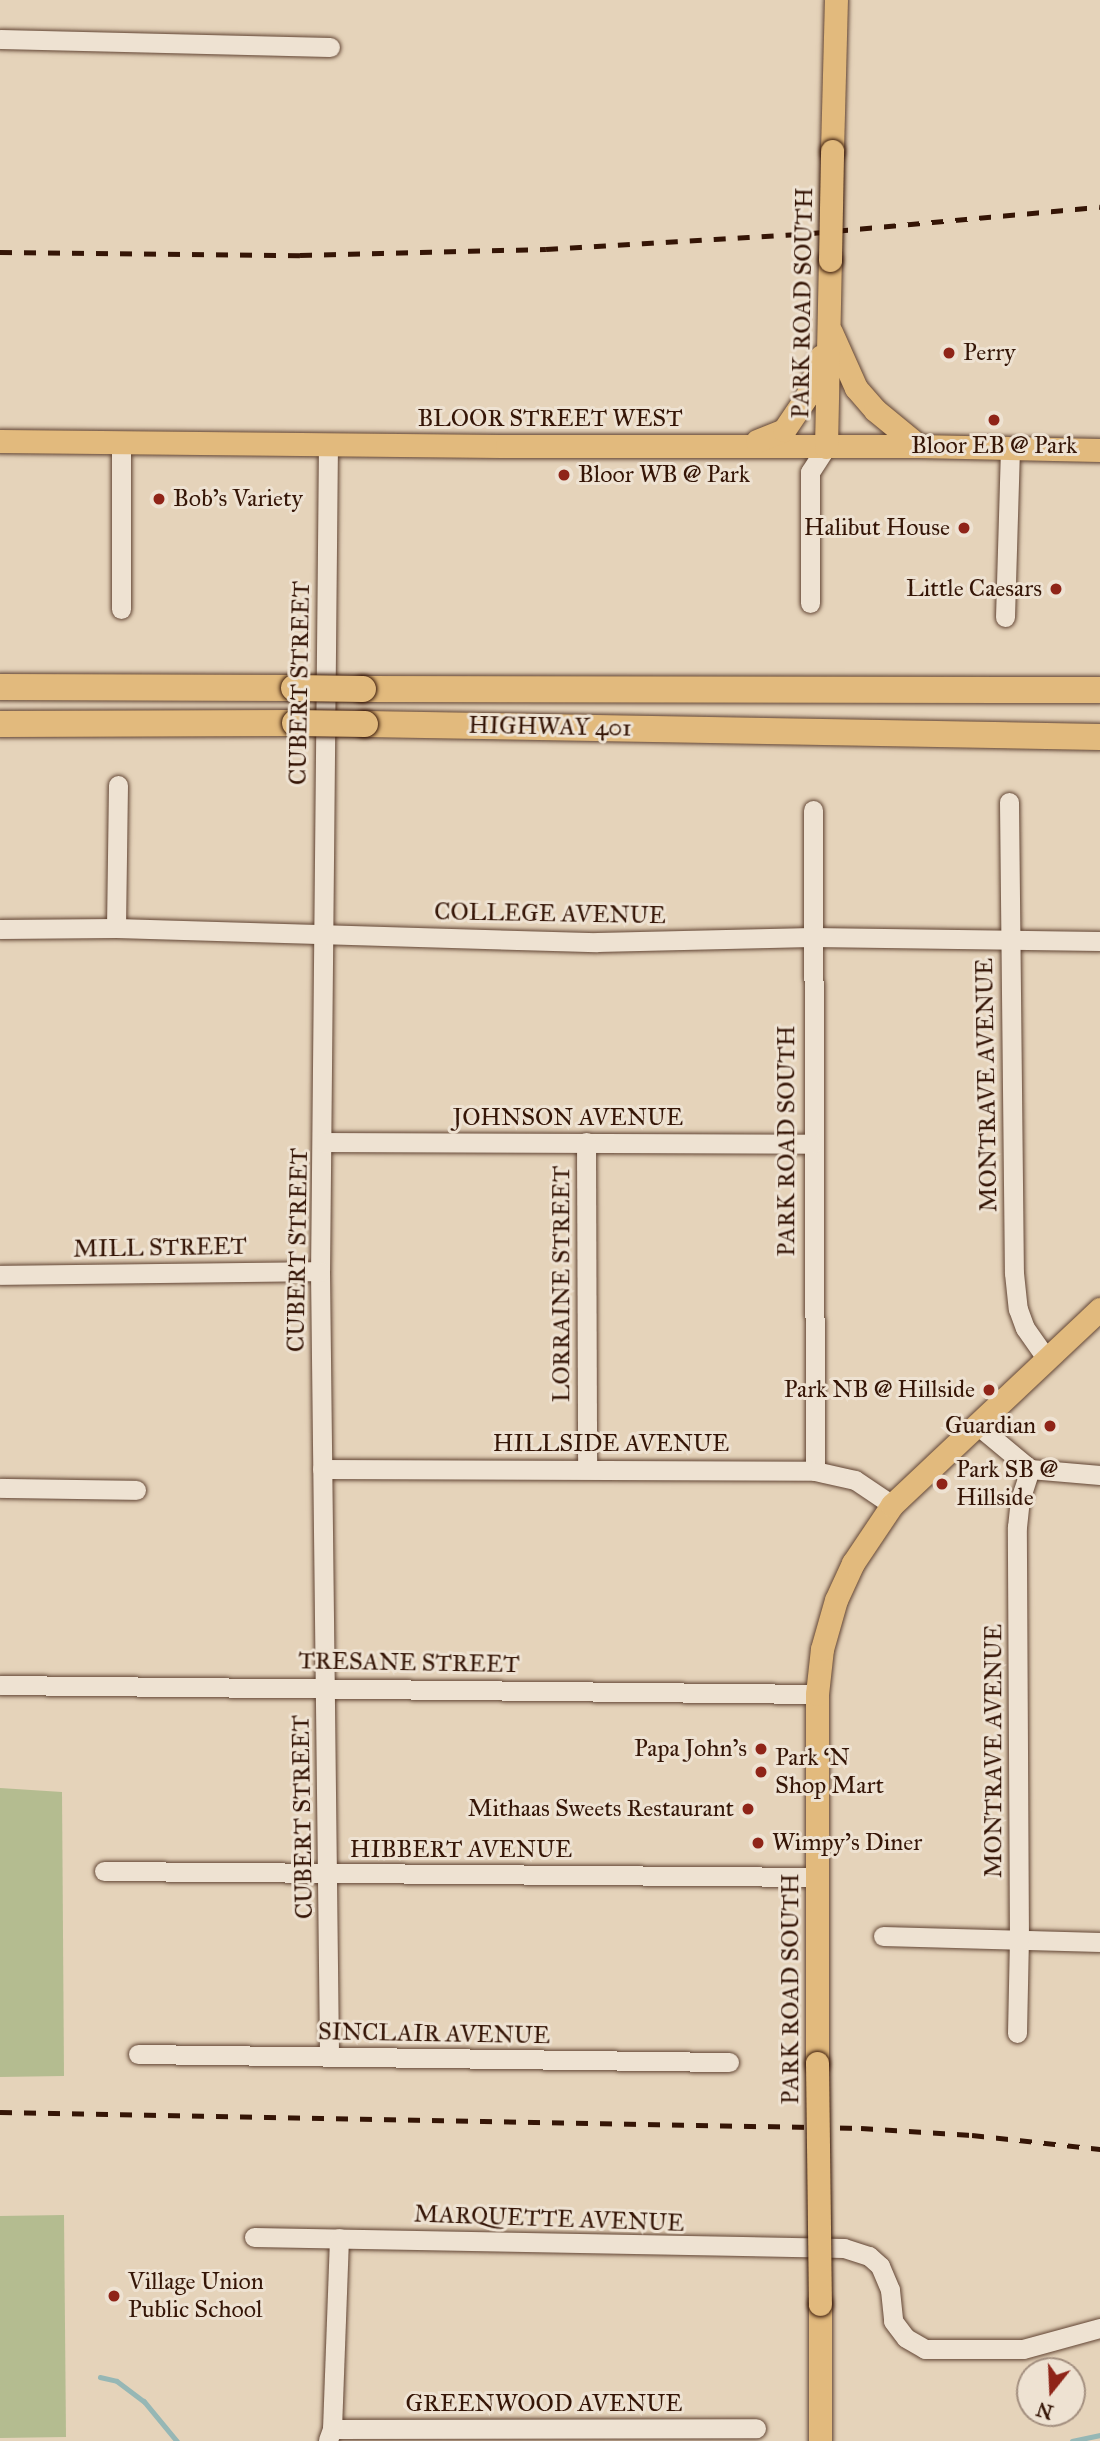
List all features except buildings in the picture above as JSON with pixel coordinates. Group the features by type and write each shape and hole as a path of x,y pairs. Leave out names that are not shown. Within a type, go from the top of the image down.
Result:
{"highway":[{"name":"HIGHWAY 401","path":"0,687 1100,690"},
{"name":"HIGHWAY 401","path":"0,724 295,723 1100,737"}],"main road":[{"name":"PARK ROAD SOUTH","path":"826,447 836,0"},
{"path":"740,445 784,430 811,384 829,326"},
{"path":"829,326 856,388 874,410 919,446"},
{"name":"BLOOR STREET WEST","path":"0,441 919,446 1100,450"},
{"name":"PARK ROAD SOUTH","path":"820,2441 817,1694 822,1649 836,1600 863,1546 891,1505 1100,1309"}],"street":[{"path":"0,39 330,47"},
{"path":"121,442 121,610"},
{"name":"CUBERT STREET","path":"328,443 321,933 323,1142 320,1271 330,2057"},
{"name":"PARK ROAD SOUTH","path":"810,603 810,472 826,447"},
{"path":"1005,617 1010,448"},
{"path":"116,928 118,785"},
{"name":"MONTRAVE AVENUE","path":"1009,802 1015,1285 1018,1309 1025,1328 1046,1358"},
{"name":"PARK ROAD SOUTH","path":"813,810 815,1471"},
{"name":"COLLEGE AVENUE","path":"0,929 116,928 597,942 812,937 1100,941"},
{"name":"JOHNSON AVENUE","path":"323,1142 813,1144"},
{"name":"LORRAINE STREET","path":"586,1142 587,1468"},
{"name":"MILL STREET","path":"0,1275 320,1271"},
{"path":"976,1424 1030,1469 1100,1475"},
{"name":"HILLSIDE AVENUE","path":"322,1469 815,1471 855,1480 891,1505"},
{"name":"MONTRAVE AVENUE","path":"1017,2034 1017,1527 1020,1500 1030,1469"},
{"path":"0,1488 136,1490"},
{"name":"TRESANE STREET","path":"0,1685 327,1686 817,1694"},
{"name":"HIBBERT AVENUE","path":"104,1871 817,1878"},
{"path":"883,1936 1100,1942"},
{"name":"SINCLAIR AVENUE","path":"138,2054 729,2062"},
{"name":"MARQUETTE AVENUE","path":"254,2237 760,2249 844,2248 869,2256 880,2266 890,2290 893,2321 906,2338 925,2348 1023,2349 1100,2328"},
{"path":"330,2435 339,2238"},
{"name":"GREENWOOD AVENUE","path":"330,2435 756,2428"}],"green space":[{"path":"0,1788 62,1792 64,2076 0,2077"},
{"path":"64,2215 66,2437 0,2438 0,2216"}],"waterway":[{"path":"100,2377 117,2381 144,2401 177,2441"},
{"path":"1072,2441 1100,2435"}],"railway":[{"path":"0,252 300,255 546,249 812,233 1100,207"},
{"path":"0,2112 861,2128 972,2135 1100,2149"}],"place":[{"name":"Perry","path":"949,353"},
{"name":"Bloor EB @ Park","path":"994,420"},
{"name":"Bloor WB @ Park","path":"564,475"},
{"name":"Bob's Variety","path":"159,499"},
{"name":"Halibut House","path":"964,528"},
{"name":"Little Caesars","path":"1056,589"},
{"name":"Park NB @ Hillside","path":"989,1390"},
{"name":"Guardian","path":"1050,1426"},
{"name":"Park SB @ Hillside","path":"942,1484"},
{"name":"Papa John's","path":"761,1749"},
{"name":"Park ‘N Shop Mart","path":"761,1772"},
{"name":"Mithaas Sweets Restaurant","path":"748,1809"},
{"name":"Wimpy's Diner","path":"758,1843"},
{"name":"Village Union Public School","path":"114,2296"}]}
